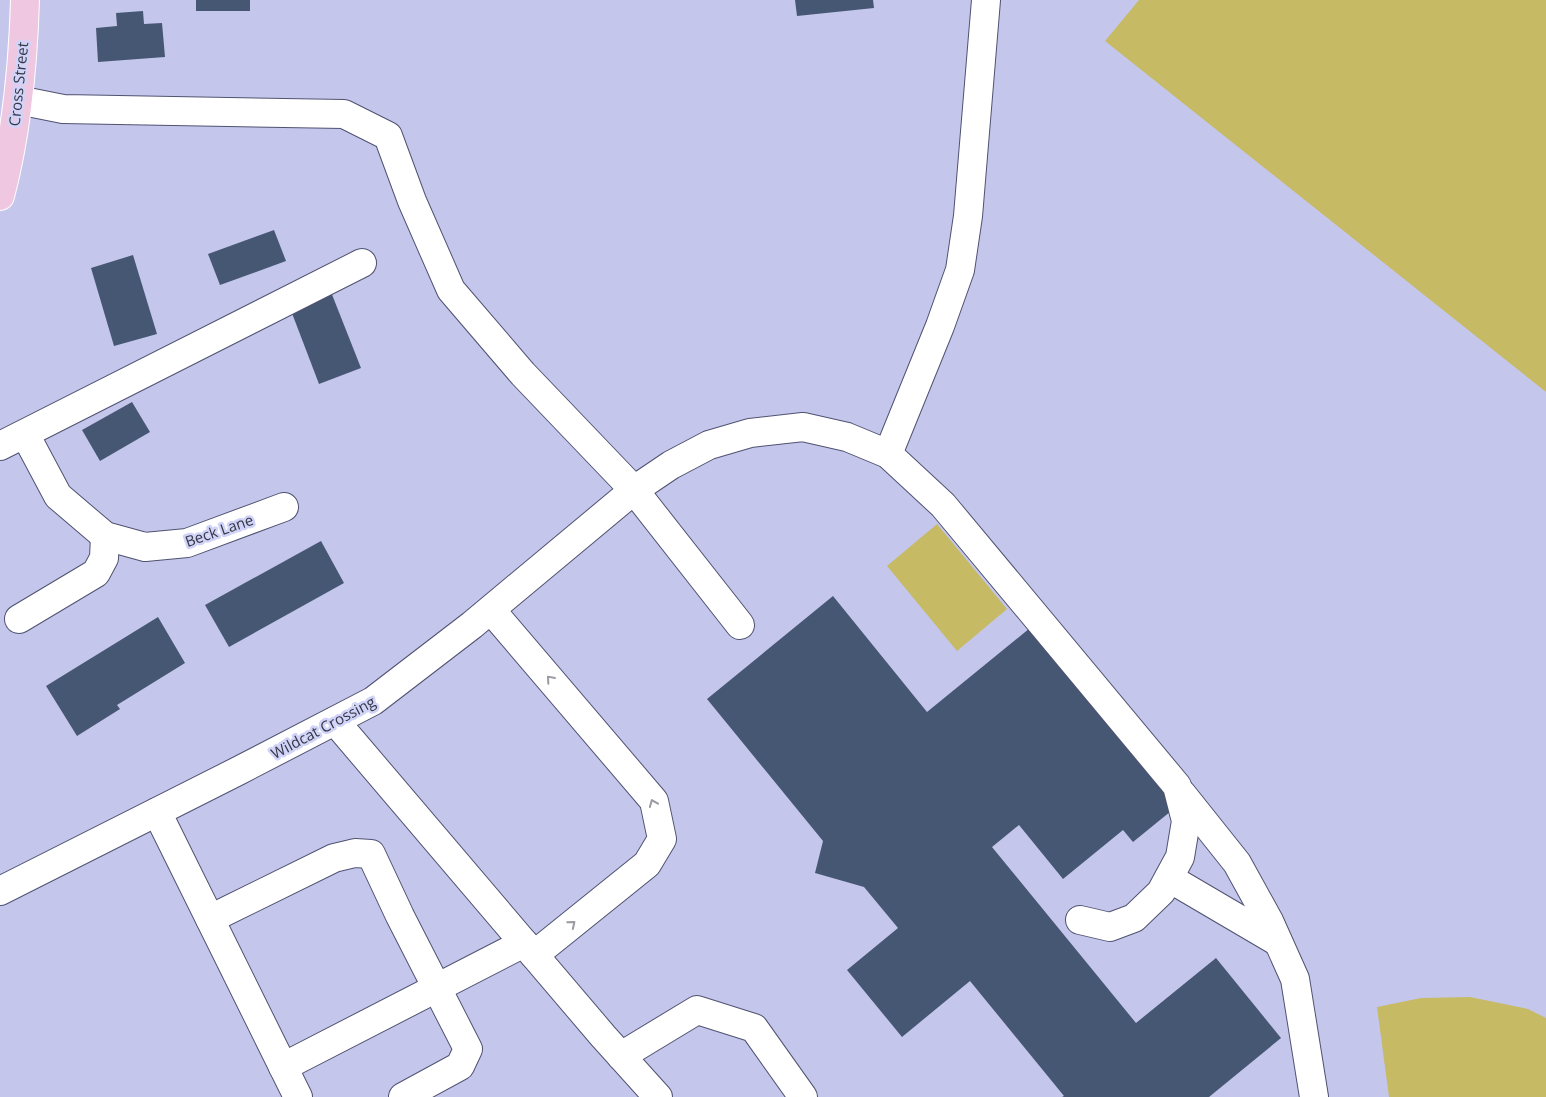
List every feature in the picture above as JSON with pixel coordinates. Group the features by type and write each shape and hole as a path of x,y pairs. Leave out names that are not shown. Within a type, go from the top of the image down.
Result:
{"main road":[{"name":"Cross Street","path":"0,196 10,160 18,100 25,0"}],"street":[{"path":"888,454 940,326 960,270 968,216 986,0"},
{"path":"18,100 63,109 344,114 388,136 412,201 451,290 523,374 634,490 740,625"},
{"path":"0,446 362,263"},
{"name":"Wildcat Crossing","path":"0,890 373,701 491,610 634,490 671,465 709,445 750,433 803,427 848,436 888,454 942,505 1177,786 1237,863 1269,921 1295,979 1314,1097"},
{"name":"Beck Lane","path":"25,434 58,496 105,536 145,546 187,543 284,507"},
{"path":"19,619 96,574 104,558 105,536"},
{"path":"283,1067 438,987 529,949 647,864 662,839 654,801 491,610"},
{"path":"335,721 658,1097"},
{"path":"1080,920 1110,927 1134,918 1161,892 1180,857 1186,821 1177,786"},
{"path":"156,812 298,1097"},
{"path":"210,920 334,858 356,853 371,854 400,916 438,987 468,1049 460,1066 403,1097"},
{"path":"1169,878 1278,942"},
{"path":"621,1056 697,1010 754,1028 803,1097"}],"shaded area":[{"path":"1139,0 1546,0 1546,392 1105,41"},
{"path":"937,524 1007,609 957,651 887,566"},
{"path":"1470,997 1528,1009 1546,1018 1546,1097 1389,1097 1377,1007 1421,998"}],"building":[{"path":"196,0 250,0 250,11 196,11"},
{"path":"795,0 873,0 874,8 797,16"},
{"path":"143,11 144,24 162,23 165,57 98,62 96,28 117,26 116,13"},
{"path":"274,230 286,261 220,285 208,254"},
{"path":"133,255 157,334 114,346 91,268"},
{"path":"331,292 361,368 319,384 290,308"},
{"path":"132,402 150,432 100,461 82,430"},
{"path":"321,541 344,583 229,647 205,605"},
{"path":"833,596 927,712 1030,628 1176,807 1133,842 1123,830 1063,879 1019,825 992,847 1136,1023 1216,958 1281,1038 1209,1097 1062,1097 1064,1096 970,981 902,1037 847,970 898,928 864,887 815,873 823,841 707,699"},
{"path":"158,617 185,663 117,705 120,709 77,736 46,686"}]}
